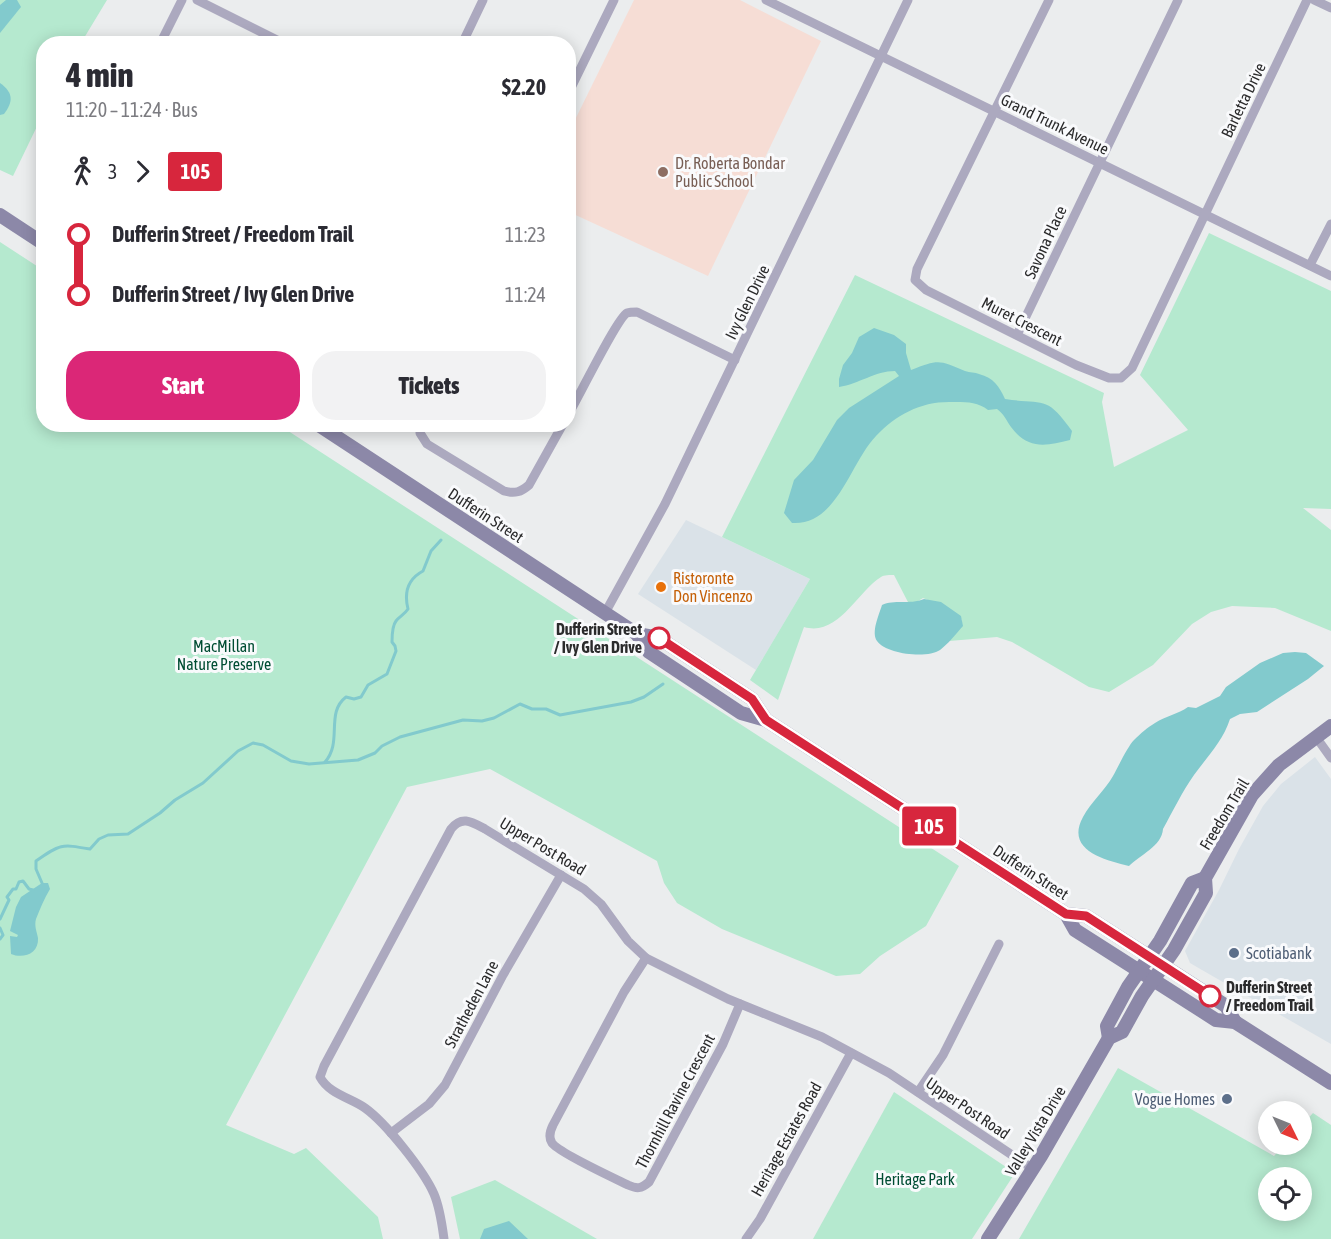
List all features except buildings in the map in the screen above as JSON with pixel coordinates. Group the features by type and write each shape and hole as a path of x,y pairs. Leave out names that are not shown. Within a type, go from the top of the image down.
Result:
{"main road":[{"path":"0,216 36,239"},
{"name":"Dufferin Street","path":"329,432 637,634 649,652 741,713 766,720 1066,914 1086,916 1226,1006 1235,1022"},
{"name":"Freedom Trail","path":"1153,980 1206,893 1205,878 1237,819 1256,790 1279,765 1331,726"},
{"name":"Freedom Trail","path":"1139,971 1192,883 1205,878"},
{"name":"Dufferin Street","path":"1066,914 1075,930 1153,980 1216,1020 1235,1022 1331,1083"},
{"name":"Valley Vista Drive","path":"1109,1038 1107,1026 1139,971"},
{"name":"Valley Vista Drive","path":"987,1239 1033,1169 1109,1038 1122,1032 1153,980"}],"street":[{"path":"164,36 182,0"},
{"path":"197,0 269,36"},
{"path":"466,36 482,2 471,0"},
{"path":"576,78 614,0"},
{"name":"Grand Trunk Avenue","path":"766,0 1331,276"},
{"name":"Ivy Glen Drive","path":"605,613 655,524 908,0"},
{"path":"994,111 1048,0"},
{"name":"Savona Place","path":"1017,335 1178,0"},
{"name":"Barletta Drive","path":"1205,213 1307,0"},
{"path":"1314,0 1331,8"},
{"name":"Muret Crescent","path":"994,111 917,269 915,280 926,290 1076,365 1109,378 1121,378 1132,368 1205,213"},
{"path":"1310,265 1331,224"},
{"path":"576,400 618,322 626,313 637,312 735,360"},
{"path":"420,432 427,444 504,491 513,494 523,491 529,485 559,432"},
{"path":"1316,737 1331,758"},
{"name":"Upper Post Road","path":"444,1239 438,1205 430,1185 391,1133 367,1109 326,1086 320,1077 451,829 462,820 475,823 584,889 601,904 628,940 646,958 740,1004 822,1037 918,1092 1033,1169"},
{"name":"Stratheden Lane","path":"391,1133 429,1104 445,1085 503,975 561,875"},
{"path":"918,1092 943,1055 999,944"},
{"name":"Thornhill Ravine Crescent","path":"646,958 624,992 553,1125 549,1137 556,1148 628,1185 636,1188 643,1187 648,1182 723,1044 740,1004"},
{"name":"Heritage Estates Road","path":"746,1239 760,1219 851,1053"}],"shaded area":[{"name":"Dr. Roberta Bondar Public School","path":"634,0 740,0 821,41 708,276 576,215 576,118"},
{"path":"686,520 810,579 756,670 638,594"},
{"path":"1315,757 1331,779 1331,1044 1190,963 1185,951 1263,806 1281,784"}],"green space":[{"path":"0,0 107,0 85,36 36,36 36,128 13,176 0,170"},
{"path":"1209,233 1331,291 1331,509 1303,508 1331,530 1331,631 1275,608 1232,606 1211,612 1192,624 1153,665 1109,692 1089,687 1012,642 997,637 949,641 962,620 949,609 923,598 910,606 894,575 887,575 872,584 837,620 827,626 804,627 778,700 750,680 810,579 722,537 855,275 1104,393 1102,402 1114,467 1188,430 1140,375"},
{"name":"MacMillan Nature Preserve","path":"0,242 36,265 36,432 290,432 959,866 926,926 880,956 860,974 836,976 722,929 677,903 664,883 657,861 490,769 407,787 226,1125 294,1154 306,1148 378,1217 383,1239 0,1239"},
{"path":"1118,1068 1258,1147 1258,1155 1312,1155 1312,1114 1331,1125 1331,1239 1019,1239"},
{"name":"Heritage Park","path":"894,1092 1015,1173 972,1239 813,1239"},
{"path":"495,1180 597,1239 460,1239 451,1197"}],"water":[{"path":"6,0 17,0 21,7 0,33 0,5"},
{"path":"0,83 8,90 11,98 7,110 0,115"},
{"path":"874,328 894,335 906,344 911,370 928,364 944,363 989,378 998,386 1005,399 1043,403 1050,406 1072,431 1070,440 1045,445 1031,443 1017,434 997,409 988,410 975,404 959,402 928,404 900,416 876,436 841,491 820,514 807,521 792,523 784,513 794,480 813,460 837,420 849,408 899,376 895,371 888,372 839,387 843,365 852,353 859,337"},
{"path":"924,599 941,602 961,616 963,626 943,648 934,653 907,654 889,649 877,641 875,628 882,605"},
{"path":"1283,653 1306,653 1324,666 1257,712 1240,714 1230,719 1219,742 1186,788 1155,845 1129,866 1099,857 1083,845 1079,838 1079,828 1083,817 1110,781 1129,747 1139,735 1163,719 1188,707 1196,708 1220,696 1226,687 1260,663"},
{"path":"42,883 48,883 50,889 36,919 38,943 36,948 25,955 11,954 10,936 17,937 18,935 10,931 16,907 21,897"},
{"path":"509,1221 528,1239 480,1239 484,1229"}],"waterway":[{"path":"325,762 333,746 336,711 340,704 346,697 354,699 361,697 368,685 387,674 396,651 392,642 393,628 396,621 408,609 408,587 423,571 431,551 441,540"},
{"path":"42,883 36,869 36,861 44,855 56,848 66,846 90,849 99,839 108,835 128,834 203,783 238,751 253,743 263,745 291,761 309,764 358,760 375,753 382,746 400,737 463,720 482,721 494,718 520,704 532,709 546,709 560,715 631,702 644,697 663,684"},
{"path":"0,919 9,900 7,897 13,889 16,889 19,882 23,881 29,889 33,890"},
{"path":"0,928 3,935 0,939"}],"bus line":[{"name":"105","path":"659,638 752,699 766,720 907,812 1066,914 1086,916 1210,996"}],"place":[{"name":"Dr. Roberta Bondar Public School","path":"663,172"},
{"name":"Ristoronte Don Vincenzo","path":"661,587"},
{"name":"Dufferin Street / Ivy Glen Drive","path":"659,638"},
{"name":"Scotiabank","path":"1234,953"},
{"name":"Dufferin Street / Freedom Trail","path":"1210,996"},
{"name":"Vogue Homes","path":"1227,1099"}]}
